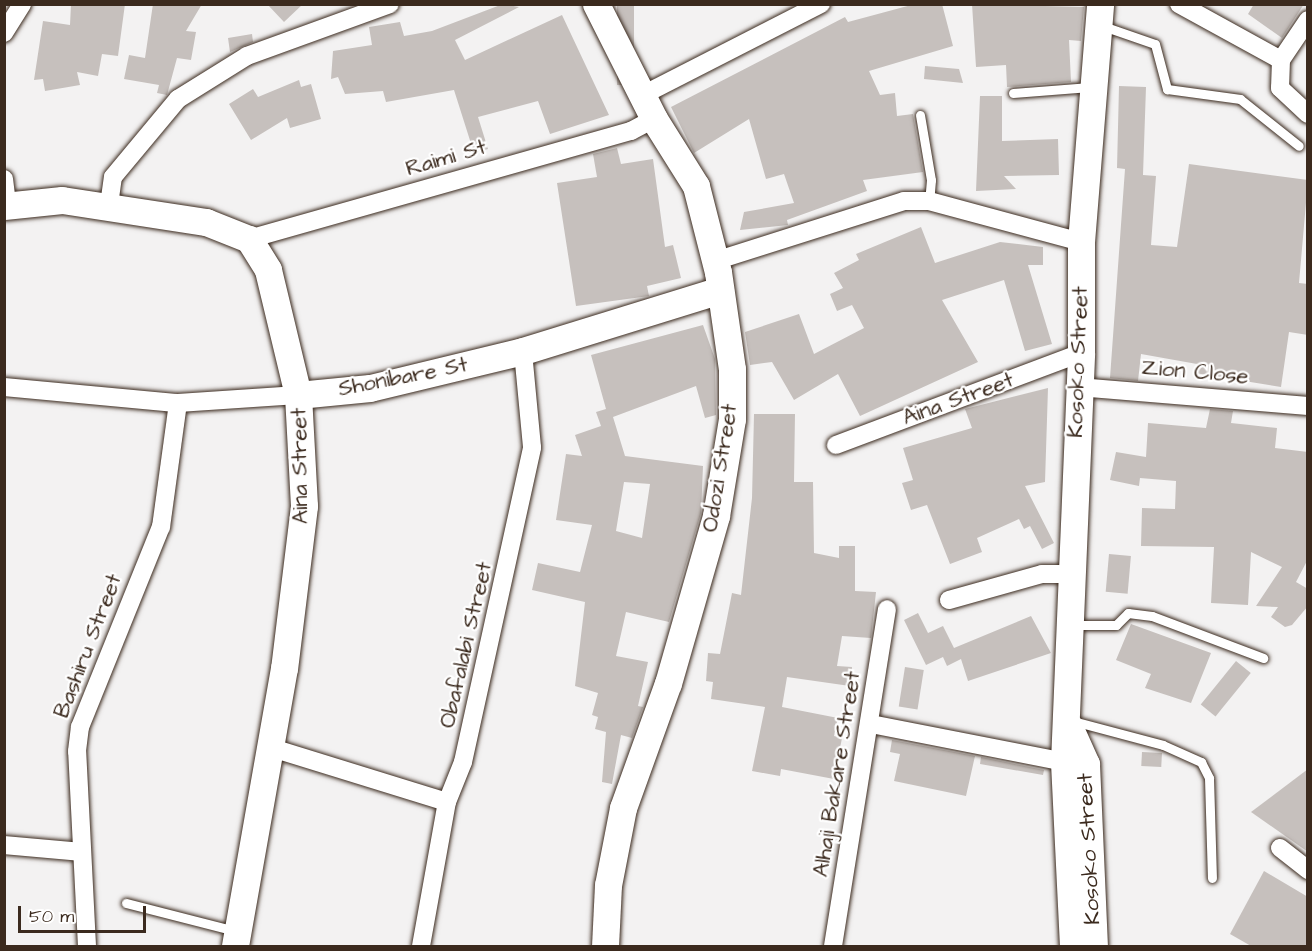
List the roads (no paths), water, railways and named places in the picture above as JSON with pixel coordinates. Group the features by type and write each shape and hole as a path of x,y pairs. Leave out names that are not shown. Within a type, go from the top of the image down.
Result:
{"street":[{"path":"4,33 22,4"},
{"path":"109,205 113,177 178,99 247,56 390,4"},
{"name":"Odozi Street","path":"596,4 648,107 696,186 715,261 732,369 732,419 716,516 668,682 623,808 608,885 605,946"},
{"name":"Raimi St","path":"249,239 631,131 648,107 822,4"},
{"path":"1179,4 1281,60"},
{"name":"Kosoko Street","path":"1073,946 1064,762 1073,625 1072,574 1081,353 1081,242 1099,14"},
{"path":"1308,20 1281,60 1280,88 1308,114"},
{"path":"5,197 109,205 206,222 249,239"},
{"path":"715,261 904,201 929,201 1081,242"},
{"name":"Aina Street","path":"235,939 269,747 304,506 298,395 268,270 249,239"},
{"name":"Shonibare St","path":"4,387 178,403 370,388 523,351 720,290"},
{"name":"Obafalabi Street","path":"421,946 447,802 463,762 532,447 523,351"},
{"name":"Aina Street","path":"836,445 1081,353"},
{"name":"Zion Close","path":"1078,387 1308,406"},
{"name":"Bashiru Street","path":"87,946 82,852 80,727 161,527 178,403"},
{"path":"949,600 1042,574 1072,574"},
{"name":"Alhaji Bakare Street","path":"833,946 871,724 887,609"},
{"name":"Kosoko Street","path":"1066,720 1086,764 1094,946"},
{"path":"871,724 1064,762"},
{"path":"269,747 447,802"},
{"path":"4,845 82,852"},
{"path":"1280,848 1308,870"}],"lane":[{"path":"1099,14 1155,44 1167,88 1240,99 1299,146"},
{"path":"1013,93 1092,86"},
{"path":"920,115 931,180 929,201"},
{"path":"1073,625 1116,625 1128,613 1152,616 1263,658"},
{"path":"1066,720 1163,745 1200,762 1209,778 1212,879"},
{"path":"126,903 235,939"}]}
